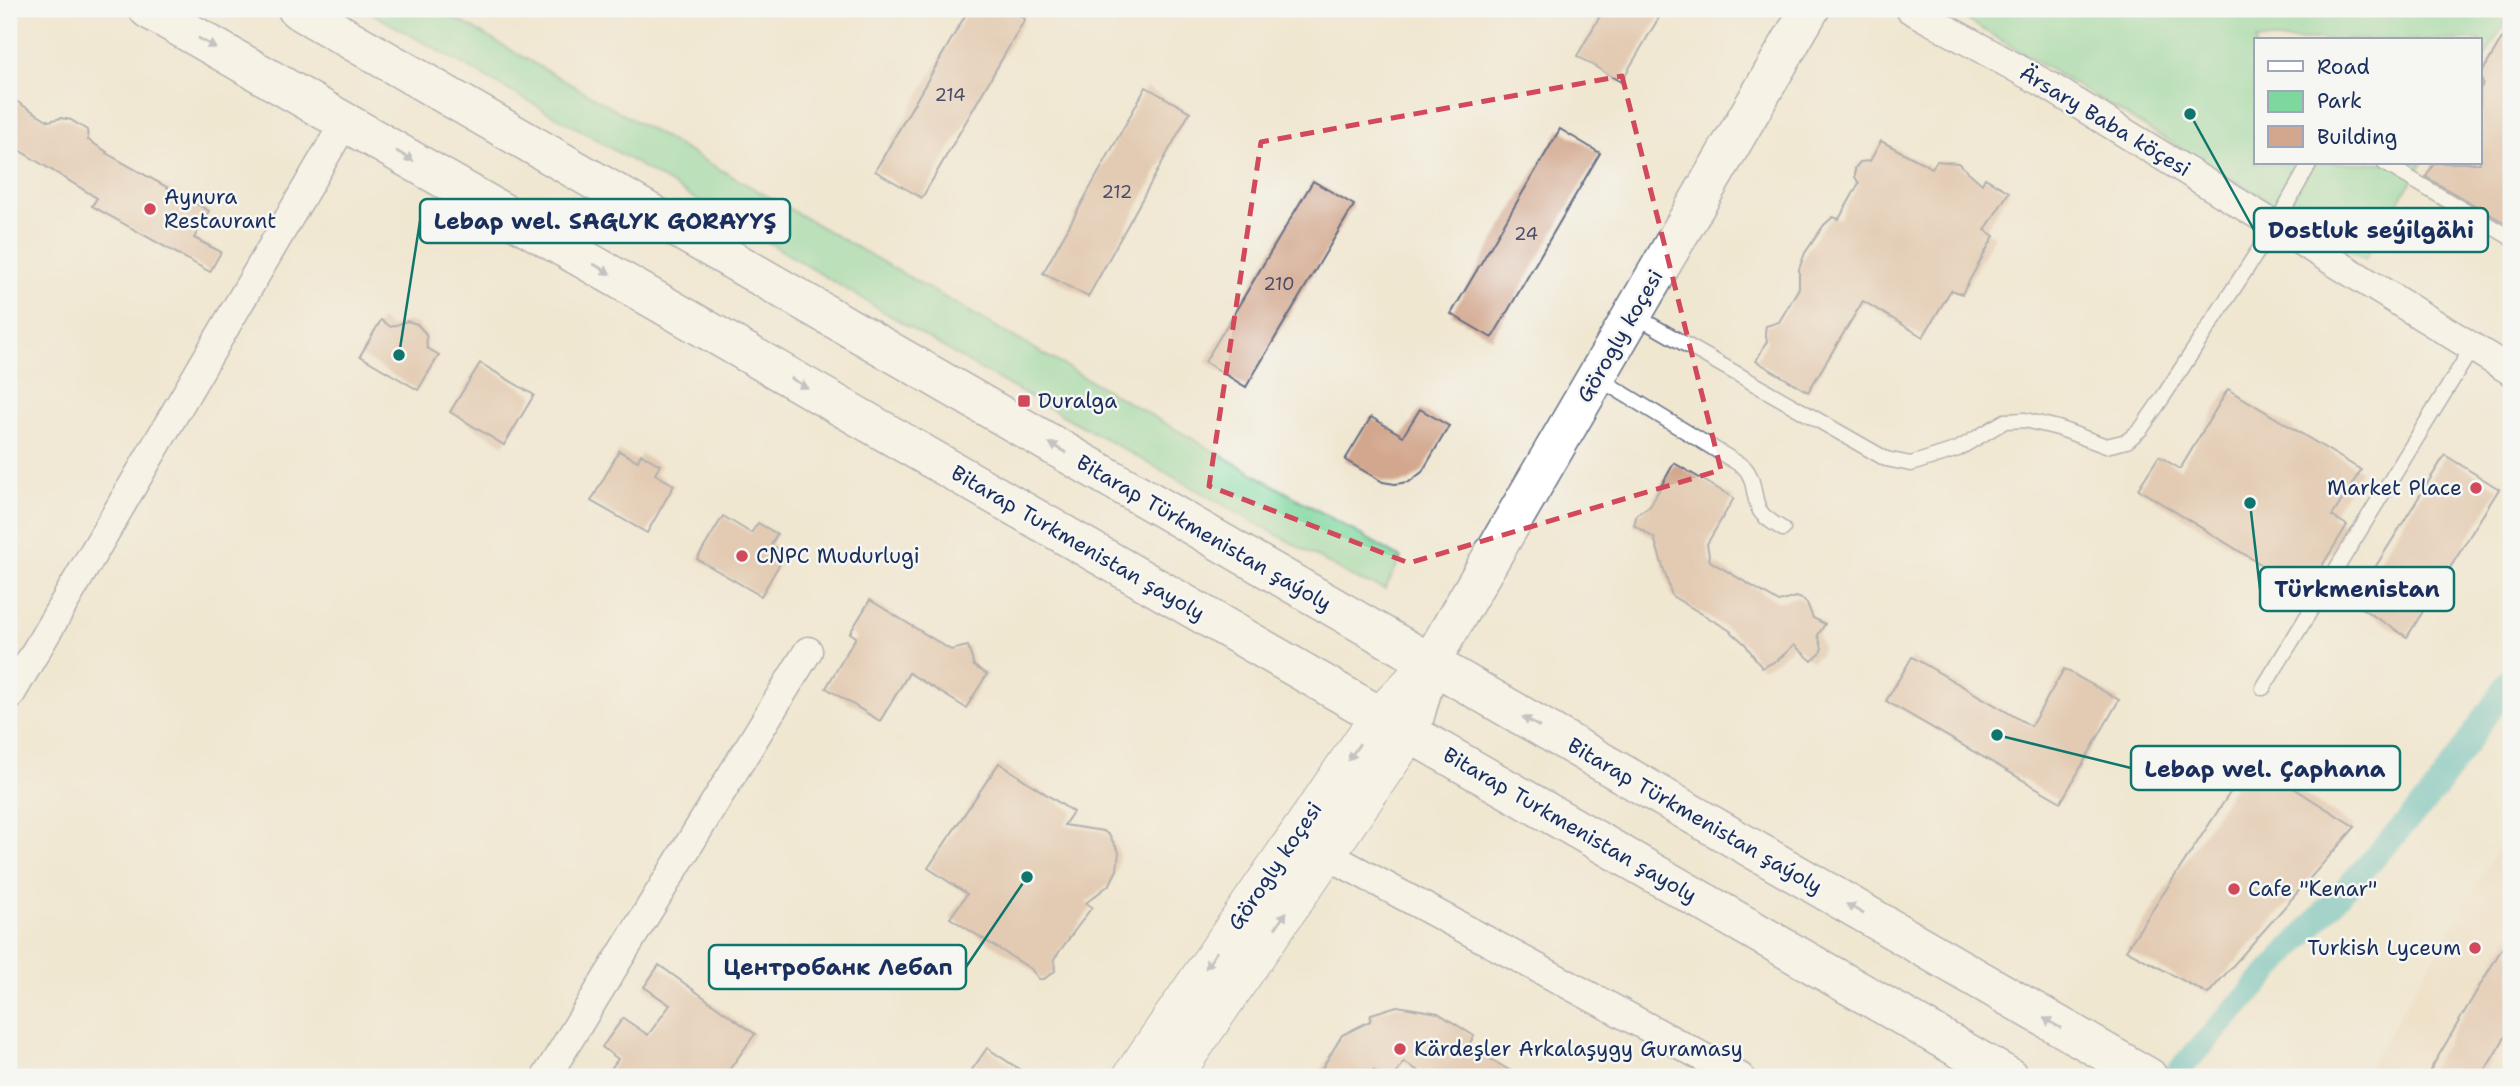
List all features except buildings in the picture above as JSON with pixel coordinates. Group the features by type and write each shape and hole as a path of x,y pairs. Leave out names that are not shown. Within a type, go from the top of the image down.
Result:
{"main road":[{"name":"Bitarap Turkmenistan şayoly","path":"148,9 2008,1077"},
{"name":"Bitarap Türkmenistan şaýoly","path":"297,9 2148,1077"},
{"name":"Görogly koçesi","path":"1394,724 1811,9"}],"street":[{"name":"Ärsary Baba köçesi","path":"1910,9 2049,86 2511,371"},
{"path":"9,697 345,122"},
{"path":"546,1077 808,651"},
{"name":"Görogly koçesi","path":"1173,1077 1326,854 1394,724"},
{"name":"Görogly koçesi","path":"1131,1077 1394,724"},
{"path":"1326,854 1740,1077"}],"lane":[{"path":"1633,314 1886,458 1911,464 1958,449 2005,421 2025,420 2058,428 2106,446 2120,444 2141,429 2275,225 2309,164"},
{"path":"2386,164 2511,237"},
{"path":"2263,688 2472,348"},
{"path":"1596,377 1744,467 1754,485 1760,511 1783,529"}],"highlighted area":[{"path":"1622,76 1721,470 1409,563 1209,486 1261,142"}],"shaded area":[{"name":"Turkish Lyceum","path":"2511,827 2511,1077 2380,1077 2367,1070"}],"green space":[{"path":"364,9 439,9 1401,558 1385,589 1358,580 976,367 587,134"},
{"path":"1949,9 2511,9 2482,62 2482,38 2254,38 2254,164 2421,164 2365,259"}],"waterway":[{"path":"2173,1077 2435,791 2511,678"}],"place":[{"name":"Dostluk seýilgähi","path":"2190,114"},
{"name":"Aynura Restaurant","path":"150,209"},
{"name":"Lebap wel. SAGLYK GORAYYŞ","path":"399,355"},
{"name":"Duralga","path":"1024,401"},
{"name":"Market Place","path":"2476,488"},
{"name":"Türkmenistan","path":"2250,503"},
{"name":"CNPC Mudurlugi","path":"742,556"},
{"name":"Lebap wel. Çaphana","path":"1997,735"},
{"name":"Центробанк Лебап","path":"1027,877"},
{"name":"Cafe \"Kenar\"","path":"2234,889"},
{"name":"Turkish Lyceum","path":"2475,948"},
{"name":"Kärdeşler Arkalaşygy Guramasy","path":"1400,1049"}]}
